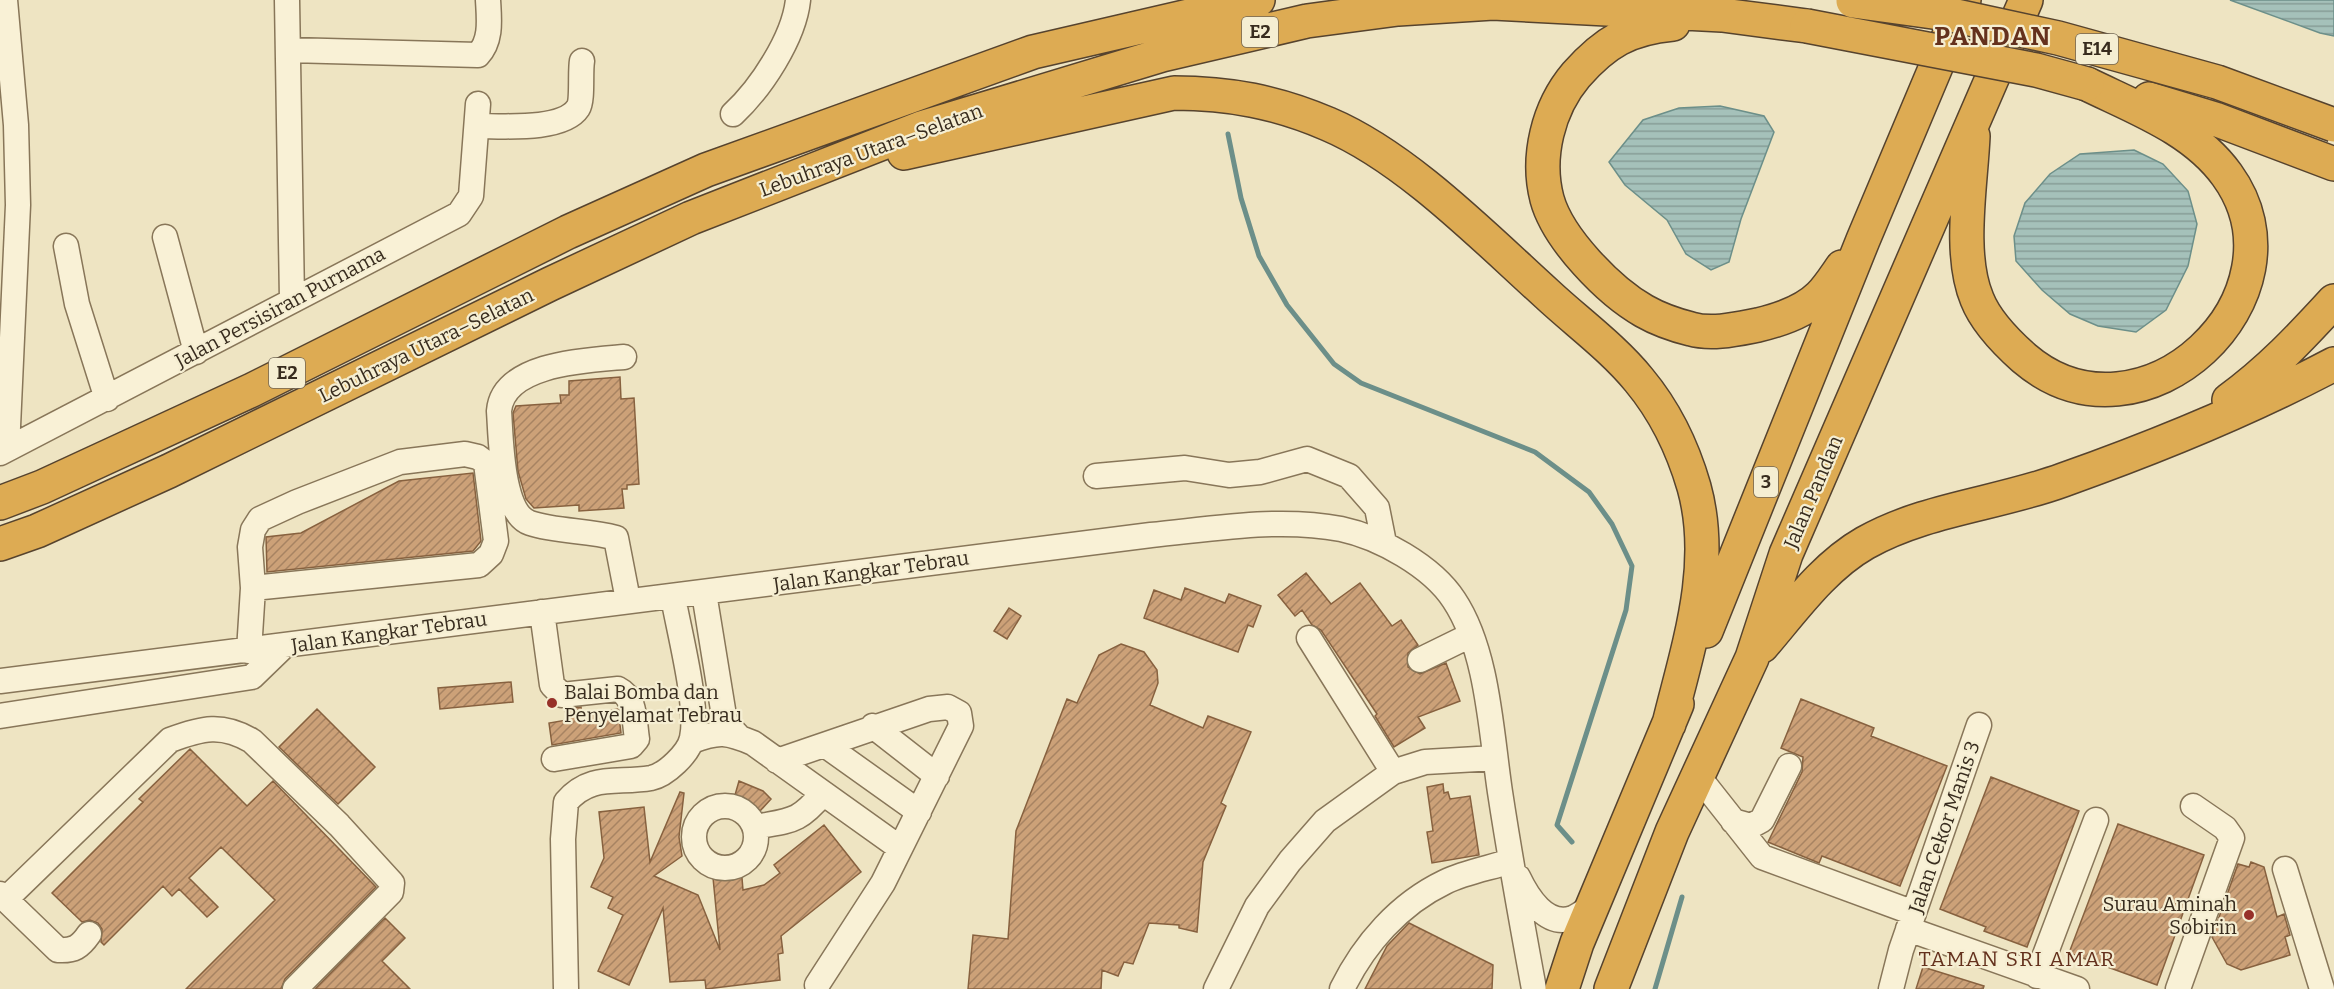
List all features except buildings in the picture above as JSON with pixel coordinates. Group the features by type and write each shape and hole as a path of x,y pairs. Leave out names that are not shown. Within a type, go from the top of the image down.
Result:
{"highway":[{"path":"1033,52 1179,0"},
{"name":"Lebuhraya Utara–Selatan","path":"0,503 42,487 252,390 649,194 706,170 1033,52 1258,0"},
{"name":"E14","path":"1848,0 1947,14 2058,38 2217,82 2334,125"},
{"name":"3","path":"1562,989 1593,905 1669,724 1863,240 1964,0"},
{"name":"Jalan Pandan","path":"1611,989 1672,832 1752,658 1786,554 1974,115 2026,0"},
{"name":"Lebuhraya Utara–Selatan","path":"0,544 37,531 169,471 681,222 921,128 1162,55 1307,21 1398,9 1492,3 1722,15 1807,26 2036,70 2087,84"},
{"path":"1722,15 1691,23 1656,26 1623,36 1593,56 1571,81 1555,109 1546,138 1542,173 1548,201 1559,226 1587,263 1613,288 1643,311 1693,330 1732,330 1796,313 1819,297 1863,240"},
{"path":"1974,115 1968,246 1970,276 1976,298 1987,317 2010,346 2037,369 2062,383 2094,389 2121,390 2153,380 2182,367 2207,347 2226,326 2239,298 2249,246 2247,220 2240,198 2226,173 2207,153 2170,126 2087,84"},
{"name":"E14","path":"2087,84 2161,102 2215,119 2334,164"},
{"path":"817,168 910,153 1174,93 1218,93 1265,102 1329,124 1390,157 1485,238 1639,380 1675,434 1694,487 1703,534 1700,592 1669,724"},
{"path":"2140,452 2229,400 2258,379 2334,301"},
{"path":"1752,658 1821,579 1863,544 1924,519 2062,481 2140,452 2253,405 2334,364"}],"street":[{"path":"4,451 9,205 16,125 5,0"},
{"path":"287,0 292,300"},
{"path":"289,50 478,55 484,48 489,26 488,0"},
{"path":"733,114 751,98 773,62 797,15 798,0"},
{"name":"Jalan Persisiran Purnama","path":"4,451 459,214 471,196 478,115 551,123 568,117 578,107 580,101 579,78 582,61"},
{"path":"165,237 196,352"},
{"path":"66,246 77,304 107,399"},
{"path":"624,357 563,363 544,369 510,388 500,401 499,411 506,478 512,505 528,523 616,538 628,600"},
{"path":"249,651 253,588 250,547 253,530 260,519 400,462 465,454 478,457 486,463 496,541 491,554 479,565 253,588"},
{"path":"1096,476 1185,468 1229,475 1260,472 1307,459 1349,476 1377,508 1384,543"},
{"name":"Jalan Kangkar Tebrau","path":"0,681 1105,541 1274,524 1340,529 1384,543 1432,576 1454,599 1471,635 1483,679 1511,861 1534,989"},
{"path":"704,593 725,722 738,736"},
{"path":"673,597 694,718 692,741"},
{"path":"542,612 552,685 556,692 562,694 618,689 623,691 631,698 637,739 630,746 554,759"},
{"path":"1420,660 1471,635"},
{"path":"1309,638 1393,772"},
{"path":"683,651 712,645"},
{"path":"0,716 252,677 284,646"},
{"path":"777,761 873,726 929,709 948,707 959,713 961,726 883,883 817,985"},
{"name":"Jalan Cekor Manis 3","path":"1891,989 1911,921 1980,725"},
{"path":"873,726 938,776"},
{"path":"89,934 82,945 71,951 58,950 3,896 170,740 195,731 216,729 235,731 260,749 354,841 392,884 391,892 295,989"},
{"path":"566,989 562,839 566,802 582,787 595,783 651,778 669,770 692,741 715,733 738,736 753,743 900,848"},
{"path":"825,745 919,812"},
{"path":"1216,989 1257,906 1290,861 1325,821 1393,772 1425,762 1495,758"},
{"path":"1726,812 1751,826 1762,820 1789,766"},
{"path":"1698,776 1762,857 2037,976 2077,989"},
{"path":"755,827 795,820 803,816 823,793"},
{"path":"2178,989 2231,842 2228,830 2193,806"},
{"path":"2037,976 2096,820"},
{"path":"1342,989 1375,937 1397,914 1445,881 1511,861"},
{"name":"Jalan Kangkar Tebrau","path":"1511,861 1526,893 1542,912 1556,919 1572,918 1593,905"},
{"path":"2285,869 2322,989"}],"water":[{"path":"2230,0 2334,0 2334,36 2320,33"},
{"path":"1720,106 1764,116 1774,132 1741,219 1729,262 1711,270 1686,254 1667,220 1625,185 1609,162 1643,120 1679,108"},
{"path":"2134,150 2163,164 2188,191 2197,224 2188,266 2166,310 2136,332 2098,326 2070,314 2042,290 2016,261 2014,236 2025,203 2050,174 2080,154"}],"waterway":[{"path":"1228,134 1241,198 1259,256 1287,305 1334,364 1361,383 1535,452 1589,492 1612,524 1632,566 1626,610 1557,825 1572,842"},
{"path":"1655,989 1682,897"}],"place":[{"name":"Balai Bomba dan Penyelamat Tebrau","path":"552,703"},
{"name":"Surau Aminah Sobirin","path":"2249,915"}],"district":[{"name":"PANDAN","path":"1993,36"},
{"name":"TAMAN SRI AMAR","path":"2017,959"}]}
